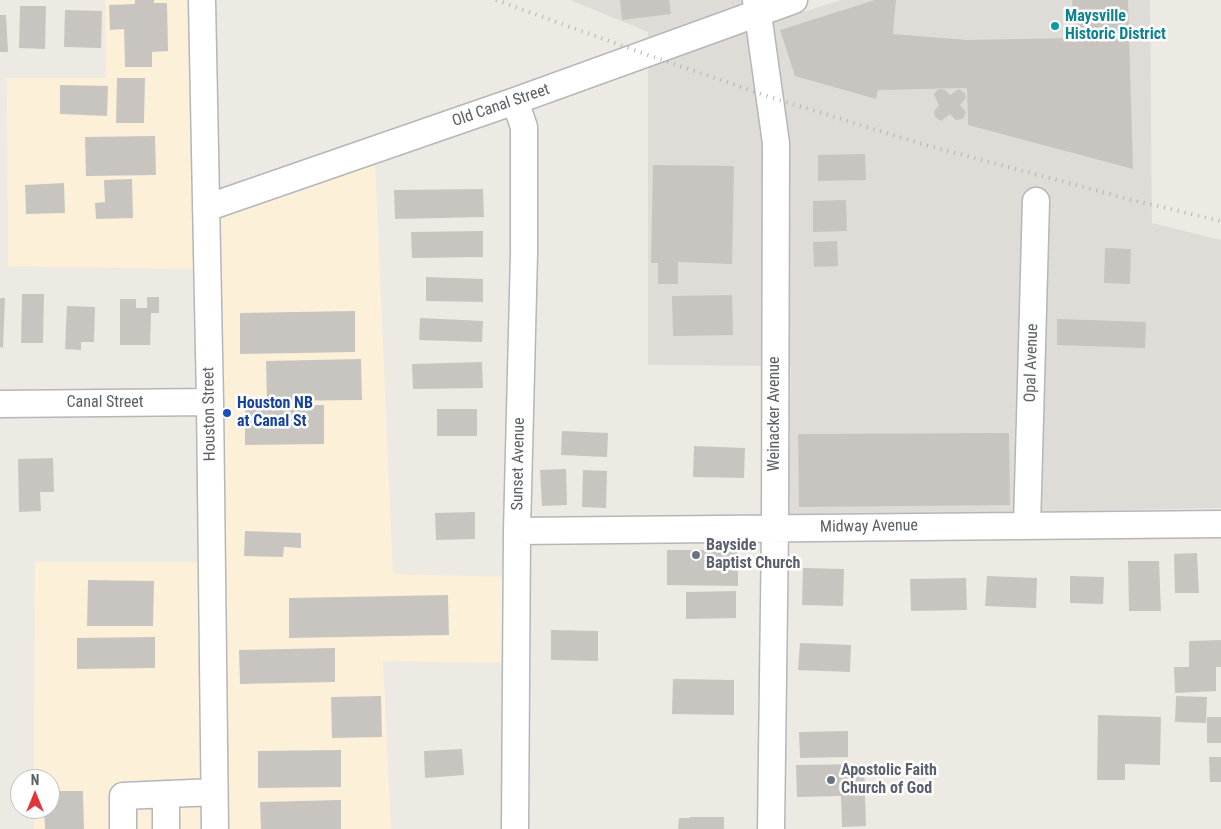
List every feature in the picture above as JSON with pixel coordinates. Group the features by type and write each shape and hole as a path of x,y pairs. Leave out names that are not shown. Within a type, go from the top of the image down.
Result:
{"street":[{"name":"Houston Street","path":"202,0 210,402 215,829"},
{"name":"Old Canal Street","path":"206,208 515,101 757,7 794,0"},
{"name":"Weinacker Avenue","path":"757,7 776,143 775,528 771,829"},
{"name":"Sunset Avenue","path":"514,829 517,531 524,253 524,127 515,101"},
{"name":"Opal Avenue","path":"1028,526 1036,201"},
{"name":"Canal Street","path":"0,404 210,402"},
{"name":"Midway Avenue","path":"517,531 1221,524"},
{"path":"123,829 123,796 214,792"},
{"path":"166,794 166,829"}],"shaded area":[{"path":"105,0 190,0 195,222 375,160 393,574 508,577 508,663 383,661 391,829 34,829 34,819 60,819 60,769 34,769 35,562 200,562 195,269 8,266 7,78 106,78"},
{"path":"570,0 745,0 750,29 841,0 1150,0 1152,223 1221,240 1221,508 788,517 791,366 648,365 648,32"}],"building":[{"path":"135,0 154,0 154,3 167,3 168,51 152,52 152,67 125,67 124,29 110,30 109,5 135,4"},
{"path":"620,0 669,0 671,14 622,20"},
{"path":"875,0 896,0 893,34 967,40 1074,38 1072,0 1128,0 1133,169 968,125 967,88 878,90 876,99 795,76 780,30"},
{"path":"20,6 46,6 45,49 19,48"},
{"path":"65,10 102,11 101,48 64,47"},
{"path":"0,15 6,15 8,52 0,52"},
{"path":"117,78 145,78 144,123 116,123"},
{"path":"60,85 108,86 107,116 60,114"},
{"path":"940,89 945,90 950,95 959,89 965,93 966,98 960,105 966,112 963,119 956,120 950,114 941,121 935,117 934,112 939,105 934,95"},
{"path":"155,136 156,175 86,176 85,137"},
{"path":"865,154 866,180 818,181 818,155"},
{"path":"653,165 734,166 732,264 678,262 678,284 658,284 658,263 651,263"},
{"path":"132,179 133,218 96,219 95,203 105,202 104,180"},
{"path":"64,183 65,213 26,214 25,185"},
{"path":"483,189 484,217 395,219 394,190"},
{"path":"846,200 847,231 813,232 813,201"},
{"path":"483,231 483,257 412,258 411,232"},
{"path":"837,241 838,266 814,267 813,242"},
{"path":"1105,248 1131,249 1130,284 1104,283"},
{"path":"426,277 483,279 483,302 426,301"},
{"path":"22,294 44,294 43,343 21,343"},
{"path":"732,295 733,335 673,336 672,296"},
{"path":"147,297 159,297 159,313 151,313 150,345 120,345 120,299 136,299 136,308 147,308"},
{"path":"0,298 5,298 3,348 0,347"},
{"path":"67,306 95,307 94,342 81,342 81,350 65,349"},
{"path":"355,311 355,352 240,354 240,313"},
{"path":"420,318 483,321 482,342 419,340"},
{"path":"1057,319 1146,322 1145,348 1057,345"},
{"path":"361,359 362,400 267,401 266,361"},
{"path":"482,362 483,388 413,389 412,364"},
{"path":"324,405 324,444 245,445 245,406"},
{"path":"437,409 477,409 477,436 437,436"},
{"path":"562,431 608,433 607,457 561,455"},
{"path":"1009,433 1010,505 799,507 798,434"},
{"path":"694,446 745,448 744,478 693,477"},
{"path":"53,458 54,492 40,492 41,511 19,512 18,459"},
{"path":"566,469 567,505 542,506 540,470"},
{"path":"583,470 607,471 606,508 582,507"},
{"path":"475,512 475,539 436,540 435,513"},
{"path":"245,531 301,533 301,548 284,547 283,557 244,556"},
{"path":"667,550 738,550 738,586 667,585"},
{"path":"1197,553 1199,593 1175,593 1174,554"},
{"path":"1128,561 1159,561 1161,611 1129,611"},
{"path":"803,568 844,569 843,606 802,605"},
{"path":"987,576 1037,578 1036,608 985,606"},
{"path":"1070,576 1104,577 1103,604 1070,603"},
{"path":"966,578 967,610 911,611 910,579"},
{"path":"88,580 154,581 153,626 87,626"},
{"path":"736,591 736,618 686,619 686,592"},
{"path":"448,595 449,635 289,638 289,598"},
{"path":"551,630 598,631 598,661 551,660"},
{"path":"155,637 155,668 77,669 77,638"},
{"path":"1221,640 1221,667 1216,667 1216,691 1175,693 1174,667 1189,667 1189,641"},
{"path":"800,643 851,645 850,672 798,670"},
{"path":"335,648 335,682 240,684 239,650"},
{"path":"673,679 734,680 734,715 672,714"},
{"path":"381,696 382,737 332,738 331,697"},
{"path":"1176,696 1207,697 1206,723 1175,722"},
{"path":"1098,715 1161,717 1160,765 1125,764 1125,780 1097,780"},
{"path":"1207,717 1221,717 1221,743 1207,743"},
{"path":"848,731 848,757 800,758 799,732"},
{"path":"462,749 464,775 425,778 424,751"},
{"path":"341,750 341,787 258,788 258,751"},
{"path":"1209,757 1221,757 1221,782 1210,782"},
{"name":"Apostolic Faith Church of God","path":"864,764 866,826 842,827 841,796 797,797 796,765"},
{"path":"60,791 83,791 84,829 45,829 44,819 60,819"},
{"path":"341,800 341,829 261,829 260,802"},
{"path":"724,817 724,829 678,829 679,818"}],"railway":[{"path":"496,0 770,97 922,144 1132,200 1221,221"}],"place":[{"name":"Maysville Historic District","path":"1055,26"},
{"name":"Houston NB at Canal St","path":"227,413"},
{"name":"Bayside Baptist Church","path":"696,555"},
{"name":"Apostolic Faith Church of God","path":"831,780"}]}
